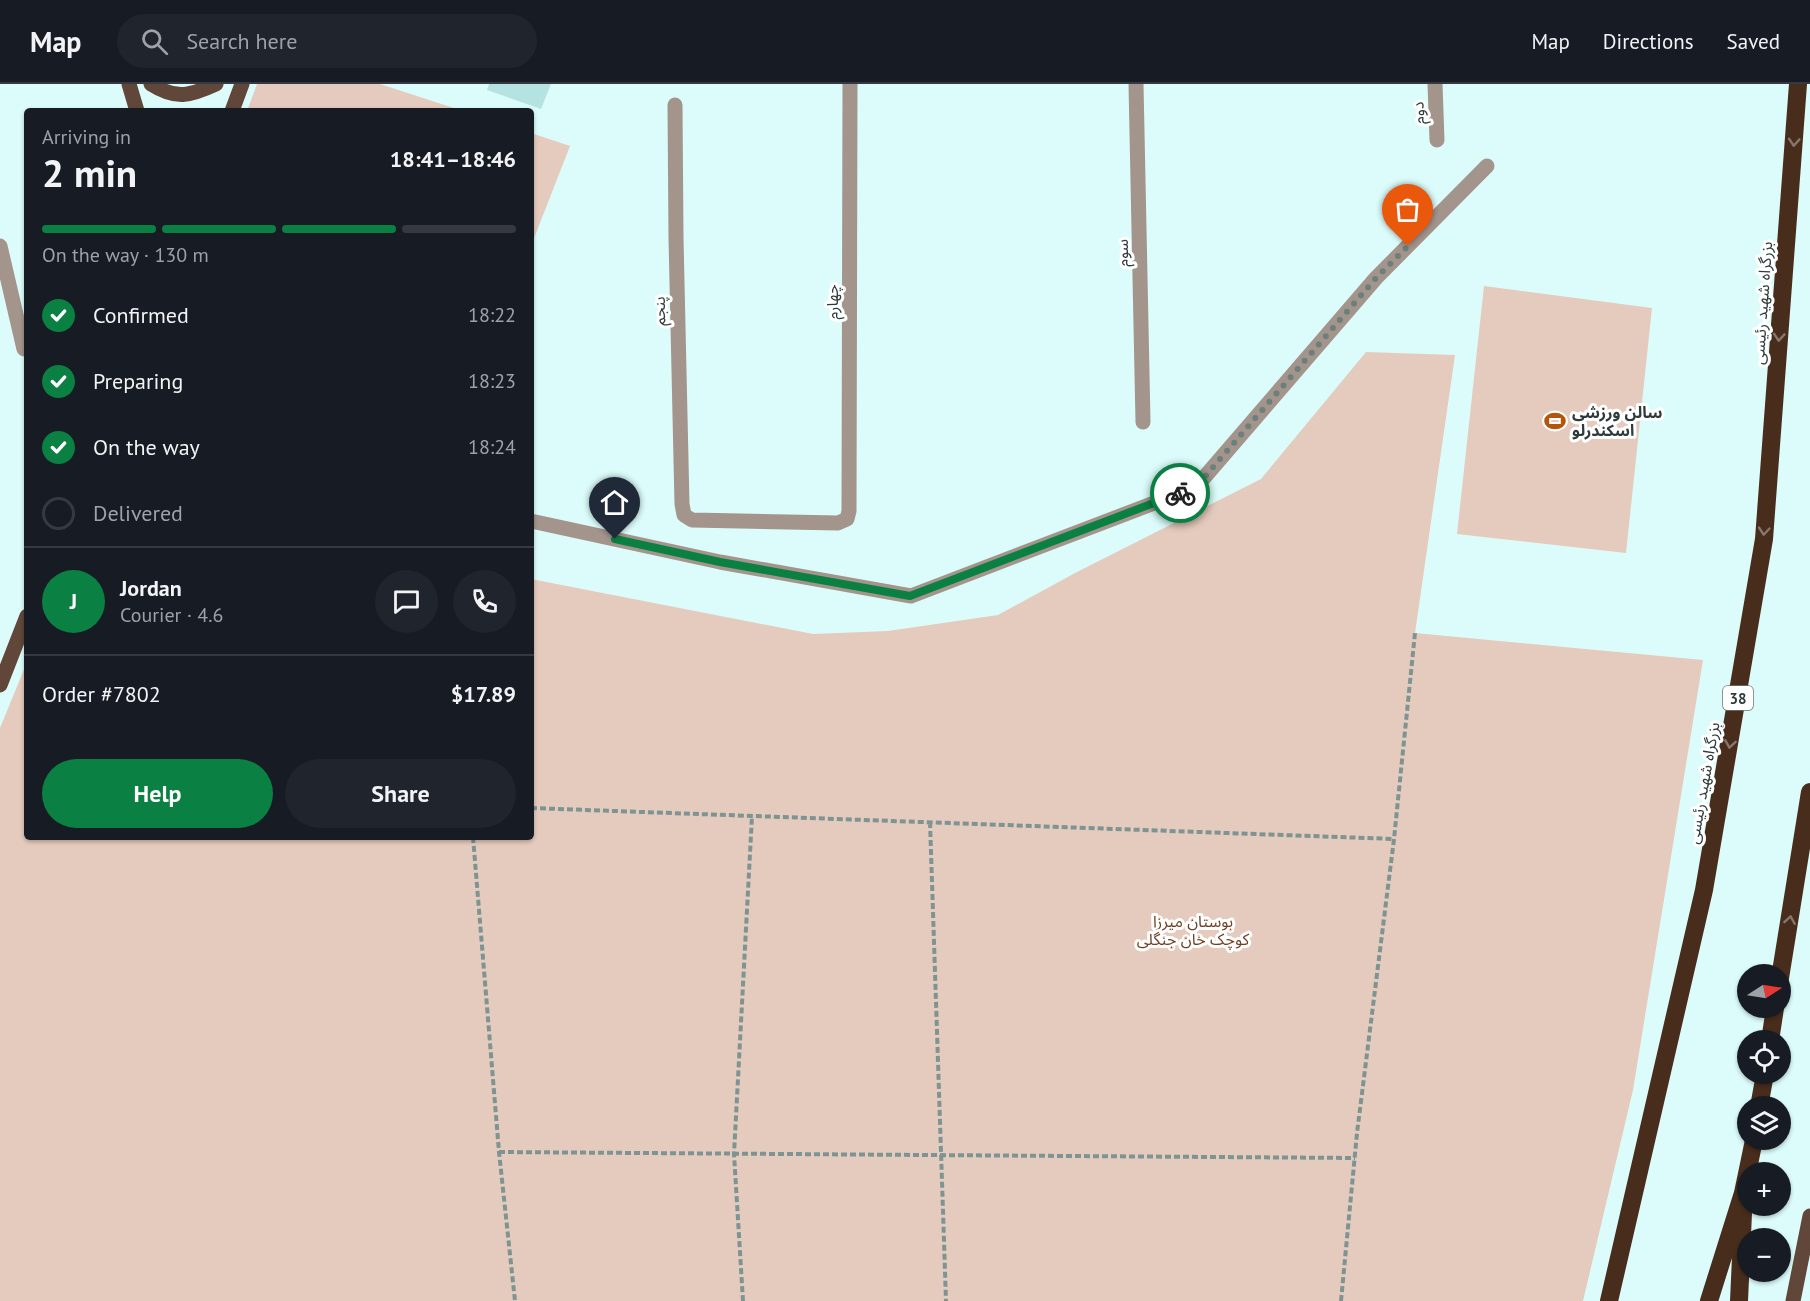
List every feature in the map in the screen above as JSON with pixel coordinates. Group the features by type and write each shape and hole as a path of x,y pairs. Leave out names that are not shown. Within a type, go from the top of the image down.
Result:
{"highway":[{"name":"بزرگراه شهید رئیسی","path":"1609,1301 1704,890 1764,539 1798,84"},
{"path":"1782,964 1810,792"},
{"path":"1708,1301 1737,1212"},
{"path":"1739,1301 1742,1216"}],"main road":[{"path":"129,84 136,108"},
{"path":"151,84 164,93 178,95 216,84"},
{"path":"233,108 242,84"},
{"path":"0,685 24,624"},
{"path":"1793,1301 1810,1216"}],"street":[{"name":"چهارم","path":"684,515 692,520 703,521 838,523 847,519 849,511 850,84"},
{"name":"سوم","path":"1136,84 1143,422"},
{"name":"دوم","path":"1435,84 1437,140"},
{"name":"پنجم","path":"675,105 681,481 684,515"},
{"path":"534,522 742,566 910,596 1196,487 1376,278 1487,166"},
{"path":"0,246 24,350"}],"path":[{"path":"1341,1301 1355,1158 1395,839 1415,633"},
{"path":"534,808 1395,839"},
{"path":"743,1301 734,1154 752,816"},
{"path":"930,822 946,1301"},
{"path":"473,840 498,1152 515,1301"},
{"path":"498,1152 1355,1158"}],"green space":[{"path":"257,84 380,84 454,108 248,108"},
{"path":"534,134 570,146 534,238"},
{"name":"سالن ورزشی اسکندرلو","path":"1484,286 1652,308 1626,553 1457,534"},
{"name":"بوستان میرزا کوچک خان جنگلی","path":"1366,352 1455,355 1415,633 1703,660 1633,1090 1583,1301 0,1301 0,728 24,669 24,840 534,840 534,580 813,634 888,631 998,615 1075,573 1261,479"}],"building":[{"path":"489,84 551,84 541,109 487,90"}],"way so far":[{"path":"1180,493 1196,487 1376,278 1408,246"}],"place":[{"name":"سالن ورزشی اسکندرلو","path":"1555,421"}],"route":[{"path":"615,539 720,562 910,596 1180,493"}]}
